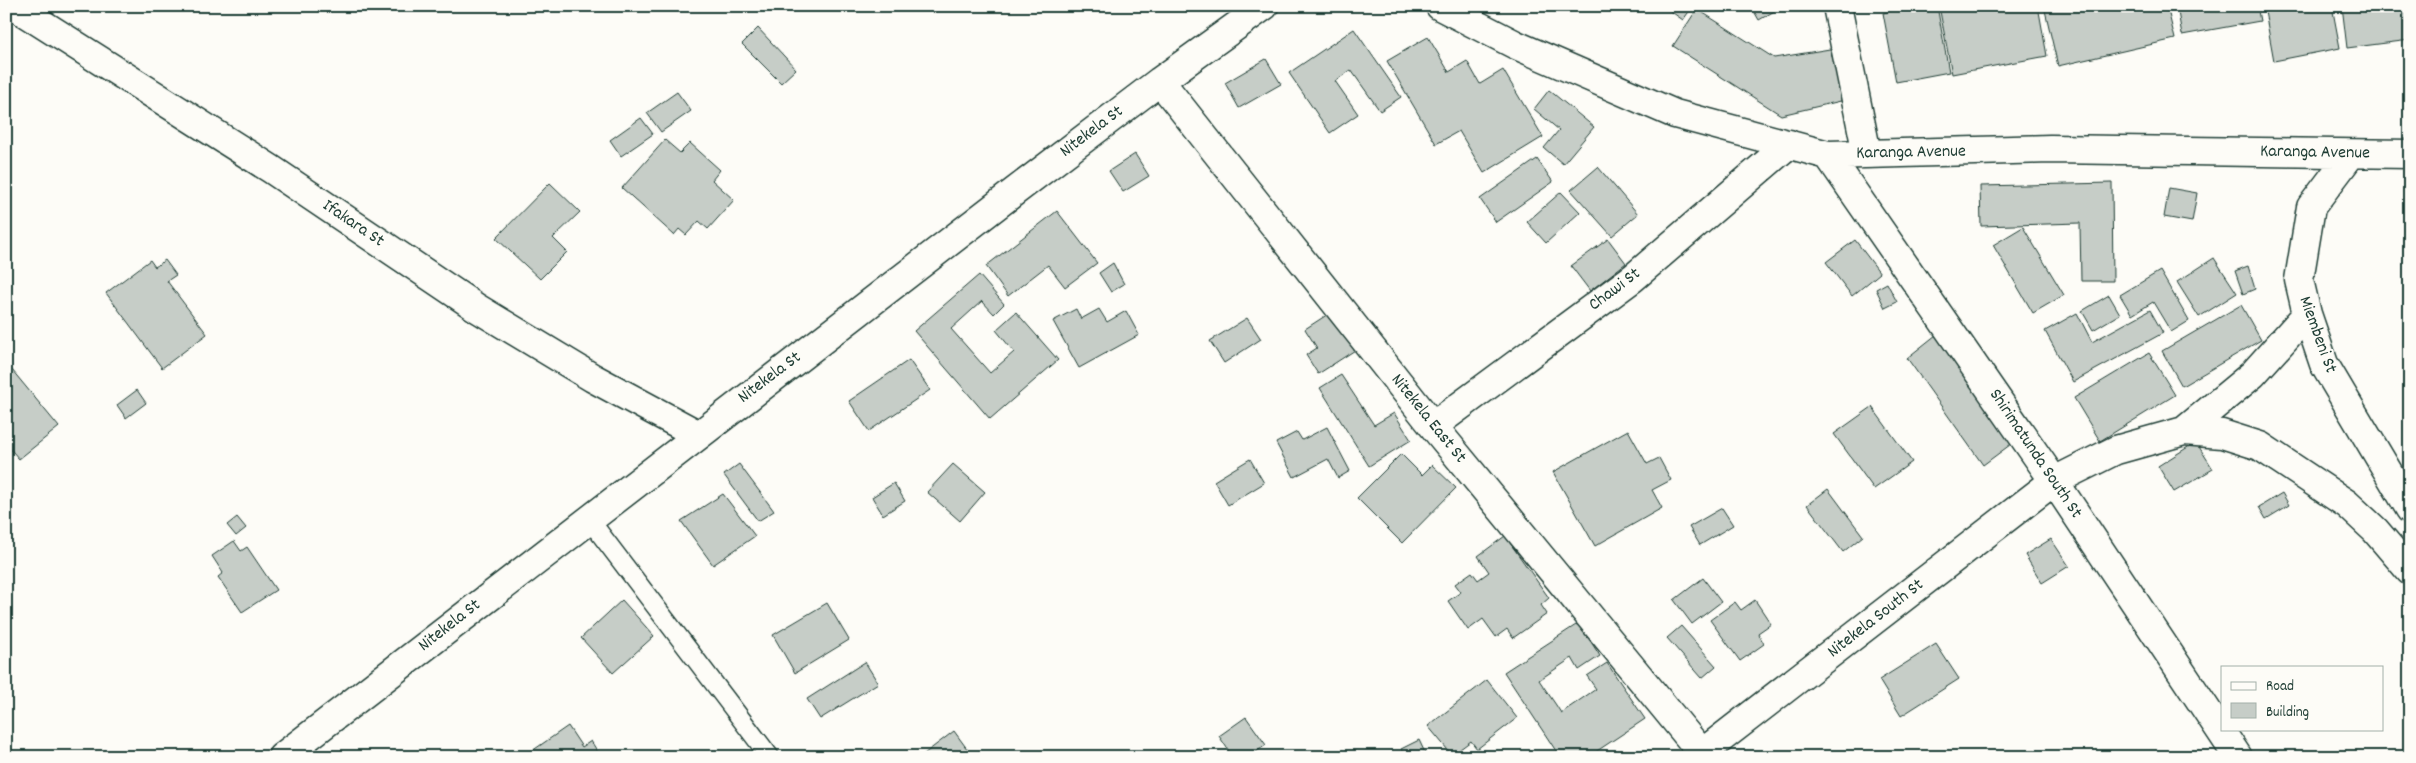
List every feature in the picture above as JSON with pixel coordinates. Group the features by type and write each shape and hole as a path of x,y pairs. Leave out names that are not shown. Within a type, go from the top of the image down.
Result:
{"street":[{"name":"Ifakara St","path":"14,6 263,164 477,308 593,378 697,434"},
{"name":"Nitekela St","path":"296,752 697,434 1160,81 1264,6"},
{"name":"Karanga Avenue","path":"1440,6 1516,45 1675,114 1828,154 2050,149 2410,154"},
{"path":"1837,6 1867,154"},
{"name":"Nitekela East St","path":"1160,81 1433,426 1700,755"},
{"name":"Chawi St","path":"1433,426 1633,278 1789,144"},
{"name":"Shirimatunda South St","path":"1828,154 2054,481 2238,757"},
{"name":"Miembeni St","path":"2351,154 2311,207 2299,280 2307,314 2324,364 2410,509"},
{"path":"2184,431 2252,374 2307,314"},
{"path":"2184,431 2222,434 2260,446 2347,504 2375,530 2410,571"},
{"name":"Nitekela South St","path":"1700,755 2054,481 2116,450 2184,431"}],"lane":[{"path":"589,519 770,757"}],"building":[{"path":"1663,6 1693,6 1683,20"},
{"path":"1751,6 1783,6 1759,20"},
{"path":"1914,6 1937,6 1949,72 1896,82 1883,13"},
{"path":"1939,6 2038,6 2047,56 1952,74"},
{"path":"2044,6 2167,6 2175,39 2058,66"},
{"path":"2177,6 2257,6 2260,21 2182,35"},
{"path":"2264,6 2332,6 2340,48 2274,61"},
{"path":"2342,6 2410,6 2410,40 2347,48"},
{"path":"1697,9 1774,58 1836,48 1845,100 1781,115 1673,46"},
{"path":"758,28 796,69 781,83 742,44"},
{"path":"1354,29 1401,97 1380,111 1351,70 1335,81 1358,114 1330,133 1289,73"},
{"path":"1428,37 1449,72 1467,61 1480,84 1503,70 1543,137 1484,173 1459,131 1436,144 1387,61"},
{"path":"1266,59 1281,84 1239,108 1225,83"},
{"path":"1549,90 1594,127 1563,164 1544,148 1559,130 1534,109"},
{"path":"677,92 691,111 661,132 647,113"},
{"path":"641,118 653,134 621,156 610,140"},
{"path":"665,140 680,153 690,143 720,170 712,180 734,200 708,229 699,221 686,235 679,229 674,235 622,188"},
{"path":"1135,154 1149,176 1123,192 1109,171"},
{"path":"1537,159 1553,182 1496,222 1480,199"},
{"path":"1598,167 1638,214 1612,236 1571,190"},
{"path":"550,183 580,212 553,238 567,252 540,279 496,238"},
{"path":"2112,183 2113,281 2081,281 2080,223 1981,226 1980,186"},
{"path":"2169,188 2197,193 2192,222 2164,217"},
{"path":"1561,192 1580,212 1546,243 1527,222"},
{"path":"1057,211 1097,263 1065,287 1048,265 1008,296 986,266"},
{"path":"2023,227 2064,295 2033,313 1993,245"},
{"path":"1608,239 1626,263 1590,291 1571,266"},
{"path":"1855,240 1880,273 1852,296 1826,262"},
{"path":"2214,258 2237,293 2199,317 2177,282"},
{"path":"150,260 155,267 165,260 176,275 167,281 207,334 162,368 106,293"},
{"path":"1113,263 1124,284 1111,292 1099,273"},
{"path":"2248,266 2255,289 2243,294 2235,271"},
{"path":"2160,271 2189,321 2171,332 2153,302 2132,315 2120,295"},
{"path":"979,275 1004,304 994,314 982,301 951,329 990,373 1014,352 996,330 1016,312 1058,360 990,419 914,331"},
{"path":"1887,283 1897,302 1885,308 1876,289"},
{"path":"2109,295 2120,314 2093,330 2082,311"},
{"path":"2241,305 2261,340 2182,386 2162,351"},
{"path":"1339,307 1363,345 1318,374 1306,355 1317,348 1305,329"},
{"path":"1076,309 1081,319 1099,309 1107,322 1126,311 1139,335 1079,368 1053,321"},
{"path":"2150,310 2163,333 2073,382 2045,331 2077,313 2092,342"},
{"path":"1247,318 1261,339 1224,363 1210,341"},
{"path":"1941,331 2018,439 1983,465 1907,358"},
{"path":"2149,353 2175,395 2100,441 2074,398"},
{"path":"909,360 930,390 869,431 849,401"},
{"path":"12,370 59,427 19,459 6,444 6,374"},
{"path":"1341,375 1374,425 1394,413 1411,440 1369,466 1320,388"},
{"path":"137,390 146,403 126,418 117,405"},
{"path":"1872,407 1912,462 1874,489 1834,434"},
{"path":"1327,427 1350,471 1338,478 1328,459 1294,477 1276,443 1297,432 1302,440"},
{"path":"1628,430 1647,464 1659,458 1671,480 1652,490 1662,508 1595,546 1553,472"},
{"path":"2196,442 2213,469 2174,492 2158,466"},
{"path":"1401,454 1422,475 1432,465 1456,488 1402,543 1357,498"},
{"path":"1250,459 1264,483 1228,505 1214,481"},
{"path":"739,464 774,511 758,521 724,475"},
{"path":"953,464 985,492 960,521 927,492"},
{"path":"894,483 905,501 883,515 872,497"},
{"path":"1828,489 1863,536 1843,552 1807,505"},
{"path":"2282,493 2289,505 2266,519 2259,507"},
{"path":"723,494 755,536 713,565 681,521"},
{"path":"1722,508 1733,525 1700,545 1689,527"},
{"path":"237,517 246,528 236,536 227,525"},
{"path":"1505,536 1549,598 1541,605 1547,614 1513,638 1507,629 1496,637 1483,619 1468,630 1448,601 1461,592 1455,584 1472,572 1478,580 1489,572 1478,556"},
{"path":"2051,539 2069,566 2042,583 2025,555"},
{"path":"234,541 241,551 247,547 276,590 242,612 218,577 223,573 212,556"},
{"path":"1703,578 1721,602 1692,624 1674,600"},
{"path":"622,600 654,636 613,673 581,638"},
{"path":"1755,600 1771,624 1758,633 1764,644 1740,661 1710,620 1735,602 1741,610"},
{"path":"827,603 849,640 795,673 773,635"},
{"path":"1579,623 1600,656 1579,670 1572,658 1539,680 1561,713 1596,689 1587,676 1607,663 1645,719 1588,757 1560,757 1504,672"},
{"path":"1681,626 1716,666 1702,678 1667,638"},
{"path":"1936,644 1959,679 1901,716 1879,680"},
{"path":"865,662 878,683 820,719 807,699"},
{"path":"1487,680 1517,718 1477,749 1471,741 1452,755 1428,726"},
{"path":"1246,717 1266,745 1249,757 1233,757 1219,736"},
{"path":"568,726 582,747 591,741 601,757 536,757 532,751"},
{"path":"954,731 973,757 920,757"},
{"path":"1419,740 1427,757 1405,757 1401,749"}]}
